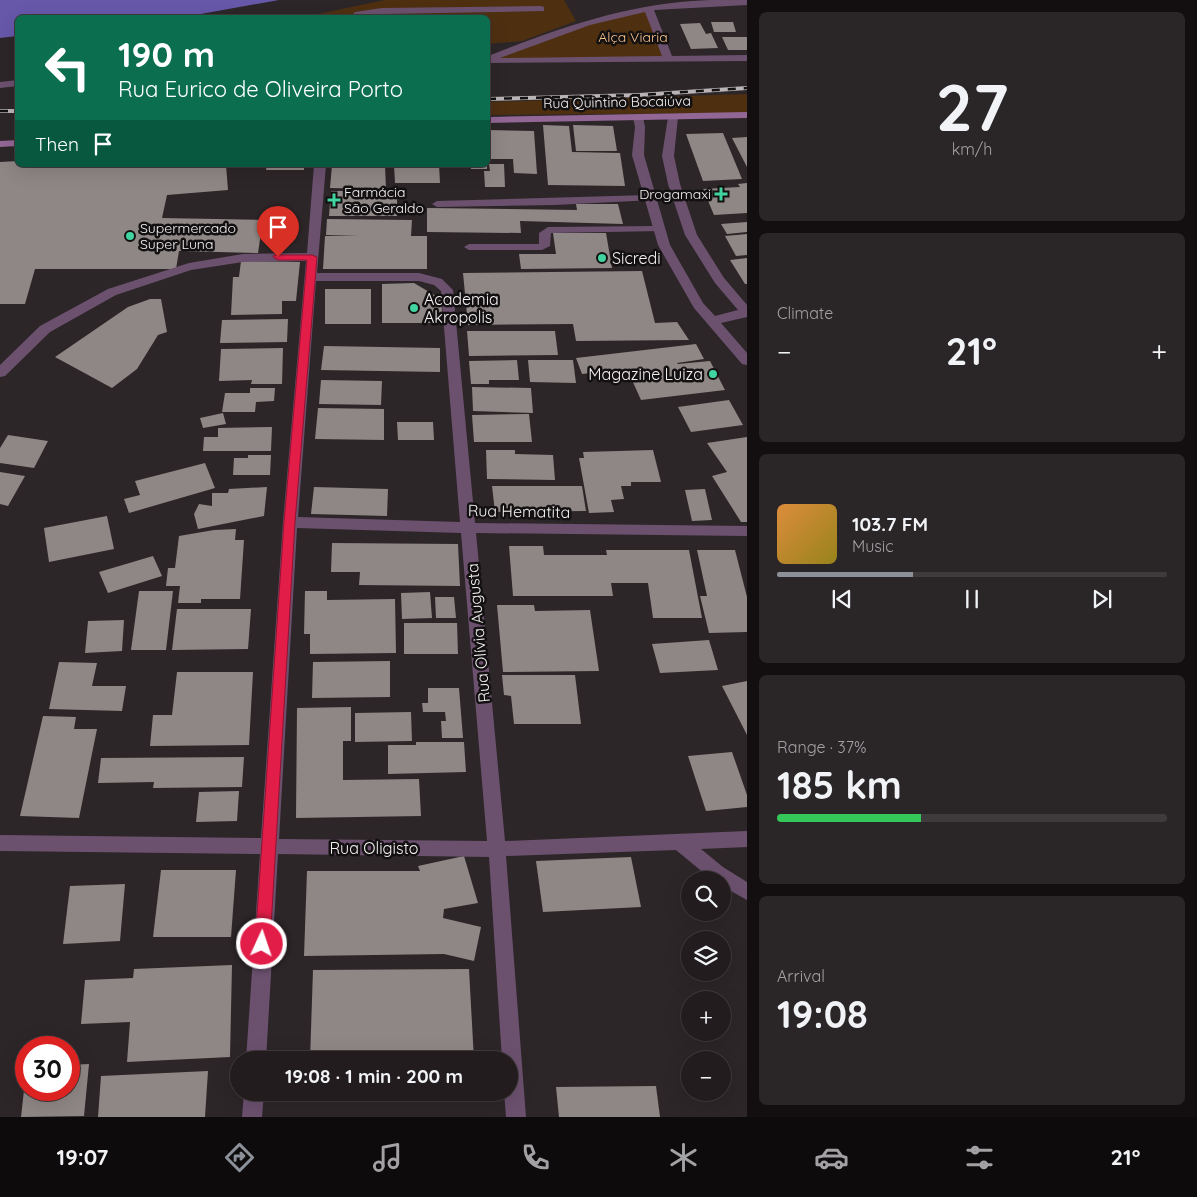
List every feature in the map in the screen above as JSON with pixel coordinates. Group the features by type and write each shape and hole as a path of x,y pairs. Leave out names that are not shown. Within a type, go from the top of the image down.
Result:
{"main road":[{"name":"Rua Quintino Bocaiúva","path":"490,120 747,114"},
{"path":"0,144 15,143"}],"street":[{"path":"490,59 562,31 609,16 648,8 747,2"},
{"path":"648,8 669,60"},
{"path":"490,60 747,58"},
{"path":"0,85 15,83"},
{"path":"638,117 640,127 638,155 657,229 664,246 698,305 747,361"},
{"path":"673,117 668,156 674,184 690,235 719,280 747,313 712,321"},
{"path":"257,1051 290,522 320,167"},
{"path":"0,373 44,329 112,292 189,267 243,258 312,257"},
{"name":"Rua Olívia Augusta","path":"310,276 419,277 438,282 447,290 496,849 516,1117"},
{"name":"Rua Hematita","path":"290,522 468,528 747,531"},
{"name":"Rua Oligisto","path":"0,843 268,848 496,849 747,839"},
{"path":"680,842 717,873 747,892"},
{"path":"252,1117 253,1101"}],"lane":[{"path":"357,15 382,11 541,9"},
{"path":"437,204 649,198"},
{"path":"469,247 542,247 545,246 544,233 548,230 657,229"}],"green space":[{"path":"385,0 564,0 576,21 522,41 490,44 490,15 313,15"},
{"name":"Alça Viaria","path":"648,8 669,60 490,61 490,58 562,31"},
{"path":"747,94 747,113 490,115 490,102"}],"shaded area":[{"path":"0,0 279,0 195,15 15,15 15,36 0,38"}],"building":[{"path":"711,22 733,22 736,32 714,32"},
{"path":"700,23 706,34 711,33 718,48 691,49 680,24"},
{"path":"722,37 747,37 747,50 728,50"},
{"path":"543,125 569,126 572,152 620,153 625,186 548,185"},
{"path":"573,125 613,126 617,151 576,151"},
{"path":"490,130 534,131 537,174 514,173 513,159 490,159"},
{"path":"723,133 742,179 703,181 686,134"},
{"path":"747,137 747,167 732,138"},
{"name":"Supermercado Super Luna","path":"15,161 15,167 226,167 228,190 167,195 162,218 263,220 258,253 179,251 176,269 35,269 25,304 0,304 0,162"},
{"path":"490,164 504,164 505,187 485,187 484,171 490,171"},
{"path":"267,167 304,167 304,170 266,170"},
{"path":"332,167 385,167 386,189 330,188"},
{"path":"394,167 439,167 440,183 395,183"},
{"path":"471,167 487,167 487,169 471,169"},
{"path":"747,183 747,213 714,215 703,189 740,187 738,184"},
{"path":"331,191 397,191 397,216 329,216"},
{"path":"576,204 618,204 623,224 520,221 521,233 427,232 427,208 577,210"},
{"path":"327,219 412,220 411,236 427,236 427,269 323,269 325,236 359,236 326,235"},
{"path":"747,222 747,232 727,234 721,224"},
{"path":"553,233 606,233 612,268 521,269 519,254 556,254"},
{"path":"747,234 747,255 736,256 725,236"},
{"path":"747,258 747,284 745,284 730,260"},
{"path":"241,261 300,262 296,301 282,301 282,314 231,315 233,277 239,277"},
{"path":"642,271 655,323 677,322 689,340 576,341 573,324 468,325 463,273"},
{"path":"414,283 441,299 443,323 382,323 382,284"},
{"path":"325,289 371,289 371,324 325,324"},
{"path":"150,299 161,299 167,332 158,335 137,369 112,388 55,357 128,307"},
{"path":"288,319 287,342 220,343 222,320"},
{"path":"467,331 555,331 558,355 469,356"},
{"path":"696,344 704,359 677,363 710,361 725,390 641,400 627,369 582,374 576,358"},
{"path":"324,346 440,348 440,372 321,370"},
{"path":"283,348 282,384 251,384 252,380 219,381 221,349"},
{"path":"517,360 519,380 489,380 489,384 471,384 469,361"},
{"path":"528,360 573,360 576,383 530,382"},
{"path":"321,380 382,381 381,405 319,404"},
{"path":"472,387 531,388 533,413 473,411"},
{"path":"250,388 275,388 274,401 256,402 255,412 222,412 225,393 250,393"},
{"path":"729,400 743,425 691,432 678,407"},
{"path":"318,408 384,409 384,440 315,439"},
{"path":"223,413 226,424 203,428 200,418"},
{"path":"529,414 532,442 474,442 472,415"},
{"path":"397,422 433,422 434,440 398,440"},
{"path":"272,427 271,451 203,451 204,437 218,437 218,428"},
{"path":"8,435 48,441 34,468 0,463 0,448"},
{"path":"747,437 747,522 741,522 712,476 727,472 707,443"},
{"path":"486,450 515,450 515,454 553,455 555,480 487,479"},
{"path":"653,450 661,482 631,482 631,486 621,486 624,499 611,500 614,512 589,513 579,458 584,458 583,452"},
{"path":"248,455 271,455 270,475 233,475 234,458 248,458"},
{"path":"205,463 215,488 129,513 124,499 140,495 135,481"},
{"path":"0,472 25,476 8,506 0,504"},
{"path":"492,486 582,486 586,511 495,512"},
{"path":"267,487 264,516 198,529 194,514 199,504 212,506 212,493 228,493 229,489"},
{"path":"314,487 388,489 387,516 311,514"},
{"path":"705,489 712,520 692,521 685,490"},
{"path":"107,516 114,549 49,562 44,528"},
{"path":"236,529 235,540 244,540 240,599 201,599 201,603 178,603 180,586 166,586 168,568 175,568 179,536 214,530"},
{"path":"332,543 458,544 460,586 359,585 360,572 331,572"},
{"path":"509,546 543,546 544,555 607,555 606,550 689,550 702,618 653,618 648,583 611,583 613,596 513,596"},
{"path":"697,550 735,550 747,597 747,632 709,633 700,596 707,596"},
{"path":"153,556 162,576 108,593 99,572"},
{"path":"139,591 173,591 166,650 131,650"},
{"path":"305,591 327,591 327,600 395,599 396,653 310,654 310,634 304,634"},
{"path":"430,592 432,618 402,619 401,593"},
{"path":"435,597 454,597 456,618 436,618"},
{"path":"497,605 534,605 535,611 590,610 599,671 503,672"},
{"path":"177,609 251,609 248,649 172,650"},
{"path":"124,620 122,651 85,653 88,621"},
{"path":"404,623 457,623 458,654 404,654"},
{"path":"709,640 718,670 660,673 652,644"},
{"path":"390,661 390,697 312,698 313,662"},
{"path":"59,662 97,663 92,686 126,686 122,711 49,709"},
{"path":"177,672 253,672 249,745 150,746 153,715 172,715"},
{"path":"502,675 575,675 581,724 514,724 511,696 504,695"},
{"path":"747,681 747,735 722,686"},
{"path":"428,688 459,688 463,738 442,738 441,721 446,721 445,712 423,712 422,703 428,703"},
{"path":"351,707 351,741 343,741 343,780 419,779 421,816 296,818 297,708"},
{"path":"411,712 412,741 355,742 355,713"},
{"path":"43,716 76,717 74,729 97,729 79,818 20,816"},
{"path":"416,742 464,742 466,772 388,774 388,745 416,745"},
{"path":"732,752 747,795 747,807 706,811 688,756"},
{"path":"244,757 242,787 153,788 154,782 98,783 101,758"},
{"path":"239,791 237,821 196,822 199,792"},
{"path":"464,856 478,903 444,909 443,918 481,927 474,961 444,954 304,956 307,871 420,871 418,866"},
{"path":"631,857 641,907 543,912 536,861"},
{"path":"161,870 236,870 231,937 153,937"},
{"path":"125,884 120,941 63,944 70,886"},
{"path":"232,965 230,1057 127,1062 130,1022 81,1024 85,980 133,978 134,969"},
{"path":"469,969 474,1051 310,1051 313,970"},
{"path":"80,1064 89,1064 84,1116 21,1117 23,1101 80,1101"},
{"path":"208,1071 205,1117 98,1117 101,1076"},
{"path":"656,1086 660,1117 559,1117 556,1087"}],"railway":[{"path":"490,99 639,95 747,88"},
{"path":"0,111 15,111"}],"place":[{"name":"Drogamaxi","path":"721,194"},
{"name":"Farmácia São Geraldo","path":"334,200"},
{"name":"Supermercado Super Luna","path":"130,236"},
{"name":"Sicredi","path":"602,258"},
{"name":"Academia Akropolis","path":"414,308"},
{"name":"Magazine Luiza","path":"713,374"}],"route":[{"path":"262,944 290,522 312,257 278,257"}]}
